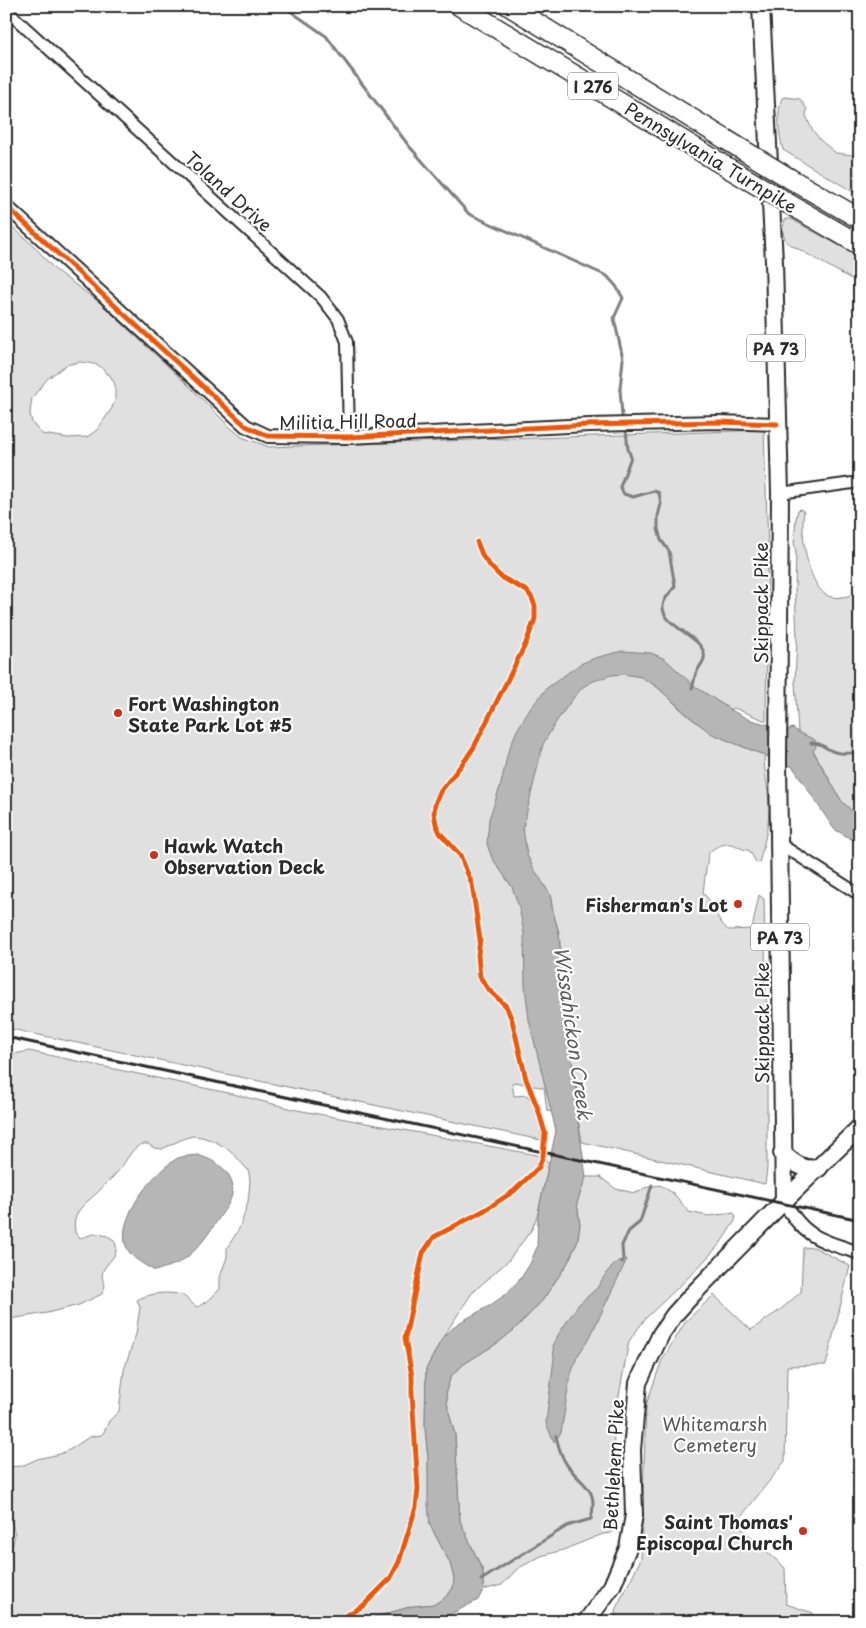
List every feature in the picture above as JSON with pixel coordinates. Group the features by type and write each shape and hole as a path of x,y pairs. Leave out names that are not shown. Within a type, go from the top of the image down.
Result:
{"highway":[{"name":"Pennsylvania Turnpike","path":"460,6 860,245"},
{"name":"Pennsylvania Turnpike","path":"509,6 789,178 860,219"}],"main road":[{"name":"Skippack Pike","path":"762,6 774,262 780,493 778,762 784,1201"},
{"name":"Bethlehem Pike","path":"589,1621 612,1586 628,1548 634,1514 632,1450 638,1383 661,1334 674,1315 784,1201 860,1127"},
{"path":"782,1153 802,1168 819,1168"}],"street":[{"name":"Toland Drive","path":"6,10 321,297 338,319 347,342 349,437"},
{"name":"Militia Hill Road","path":"6,206 246,426 268,436 349,437 589,425 719,422 777,424"},
{"path":"780,493 860,482"},
{"path":"780,844 860,895"},
{"path":"784,1201 792,1217 807,1232 823,1241 860,1253"}],"green space":[{"path":"782,98 800,99 807,109 806,116 812,129 821,141 836,153 860,156 860,196 783,150 779,131 779,117 780,104"},
{"path":"785,219 791,219 860,257 860,284 786,242 782,230"},
{"path":"6,221 35,247 54,269 99,302 230,427 242,437 269,447 472,440 483,438 508,439 764,430 768,548 766,721 734,708 731,710 718,702 651,683 700,725 726,740 764,755 769,817 759,863 756,862 749,850 744,850 731,844 716,847 709,853 703,893 720,921 728,930 752,929 759,895 764,899 767,1035 767,1169 765,1184 582,1142 577,1114 577,1092 567,1033 559,933 550,894 571,1116 547,1111 544,1088 512,1083 514,1096 527,1095 534,1105 540,1122 541,1140 6,1028","holes":["79,362 91,363 104,370 106,374 109,374 115,384 115,400 112,408 97,430 87,437 68,438 42,434 32,423 30,413 32,398 47,379 66,365"]},
{"path":"801,509 804,512 803,532 806,556 819,589 830,597 843,597 860,592 860,819 841,800 813,750 798,732 795,682 797,639 796,553 794,542 796,518 798,510"},
{"path":"6,1051 14,1054 29,1051 233,1094 297,1110 537,1155 549,1163 538,1213 532,1229 509,1260 472,1293 443,1337 426,1369 425,1427 430,1525 450,1563 454,1578 453,1588 447,1596 435,1604 413,1606 358,1622 6,1622 6,1551 12,1548 15,1534 6,1503 6,1467 22,1466 37,1459 60,1454 89,1437 101,1435 104,1432 109,1421 119,1411 124,1370 136,1334 140,1307 137,1300 154,1294 168,1293 185,1297 198,1307 220,1289 220,1277 227,1257 227,1248 239,1229 248,1202 250,1181 247,1169 230,1150 202,1137 193,1136 185,1138 162,1149 154,1148 148,1144 139,1145 113,1177 81,1208 75,1218 74,1224 78,1237 94,1234 104,1235 115,1242 116,1251 114,1256 102,1273 105,1286 102,1294 79,1305 47,1313 10,1319 6,1317"},
{"path":"586,1177 600,1177 616,1189 635,1193 644,1188 660,1185 673,1193 689,1212 708,1216 734,1213 736,1217 720,1244 645,1319 629,1341 614,1423 613,1483 616,1500 614,1531 541,1556 517,1569 502,1585 483,1590 483,1571 460,1521 455,1435 448,1409 446,1391 451,1376 464,1364 499,1342 515,1329 542,1301 567,1264 577,1243 580,1225 577,1203"},
{"name":"Whitemarsh Cemetery","path":"814,1247 850,1266 826,1365 787,1366 785,1461 736,1523 785,1568 786,1604 813,1613 812,1622 616,1622 615,1610 641,1559 646,1405 662,1360 686,1321 714,1295 751,1330 780,1310 801,1292 803,1248"}],"shaded area":[{"path":"622,651 651,653 665,659 693,685 731,710 748,719 787,730 793,728 815,740 816,747 813,751 841,800 860,819 860,844 834,829 793,767 712,734 656,686 641,677 623,674 611,675 591,682 583,687 574,697 556,722 543,744 523,828 527,855 550,894 559,933 567,1033 577,1092 577,1114 586,1177 577,1203 580,1225 577,1243 567,1264 542,1301 515,1329 499,1342 464,1364 451,1376 446,1391 448,1409 455,1435 460,1521 483,1571 483,1590 478,1600 436,1622 358,1622 413,1606 435,1604 447,1596 453,1588 454,1578 450,1563 430,1525 425,1427 426,1369 443,1337 457,1324 505,1295 521,1278 530,1264 537,1247 538,1213 556,1131 529,1020 525,987 524,933 519,907 512,887 492,858 487,844 489,819 501,784 508,752 517,730 530,709 547,688 580,664"},
{"path":"197,1155 216,1163 227,1173 233,1186 231,1198 200,1245 180,1262 155,1271 138,1261 128,1250 124,1235 127,1222 139,1196 158,1173 178,1158"},
{"path":"627,1259 590,1337 577,1357 570,1377 561,1433 554,1442 546,1423 554,1358 553,1346 578,1305 597,1288 607,1272 618,1261"}],"waterway":[{"path":"283,6 326,36 409,146 469,214 607,276 616,286 623,298 614,318 623,359 620,389 622,416"},
{"path":"626,431 631,457 620,487 624,494 633,497 654,491 659,493 661,504 658,516 658,529 661,540 669,551 675,586 666,598 663,606 664,614 677,627 694,639 704,653 704,659 696,673 692,688"},
{"path":"811,743 819,744 837,753 860,752"},
{"path":"622,1262 622,1245 629,1231 640,1222 652,1185"},
{"path":"481,1580 567,1526 591,1519 593,1508 591,1494 565,1462 556,1436"}],"railway":[{"path":"6,1037 860,1220"}],"cycle path":[{"path":"6,206 246,426 268,436 349,437 589,425 719,422 777,424"},
{"path":"336,1622 364,1605 390,1579 399,1562 416,1507 418,1489 412,1376 405,1338 423,1253 434,1237 485,1210 514,1191 539,1167 543,1156 545,1133 526,1079 512,1020 506,1006 488,989 480,977 478,955 480,940 472,884 460,855 440,833 434,813 435,804 440,792 474,747 526,643 535,619 535,606 527,591 501,577 483,557 477,542"}],"place":[{"name":"Fort Washington State Park Lot #5","path":"118,713"},
{"name":"Hawk Watch Observation Deck","path":"154,855"},
{"name":"Fisherman's Lot","path":"738,904"},
{"name":"Saint Thomas' Episcopal Church","path":"803,1531"}],"water label":[{"name":"Wissahickon Creek","path":"574,1033"}]}
